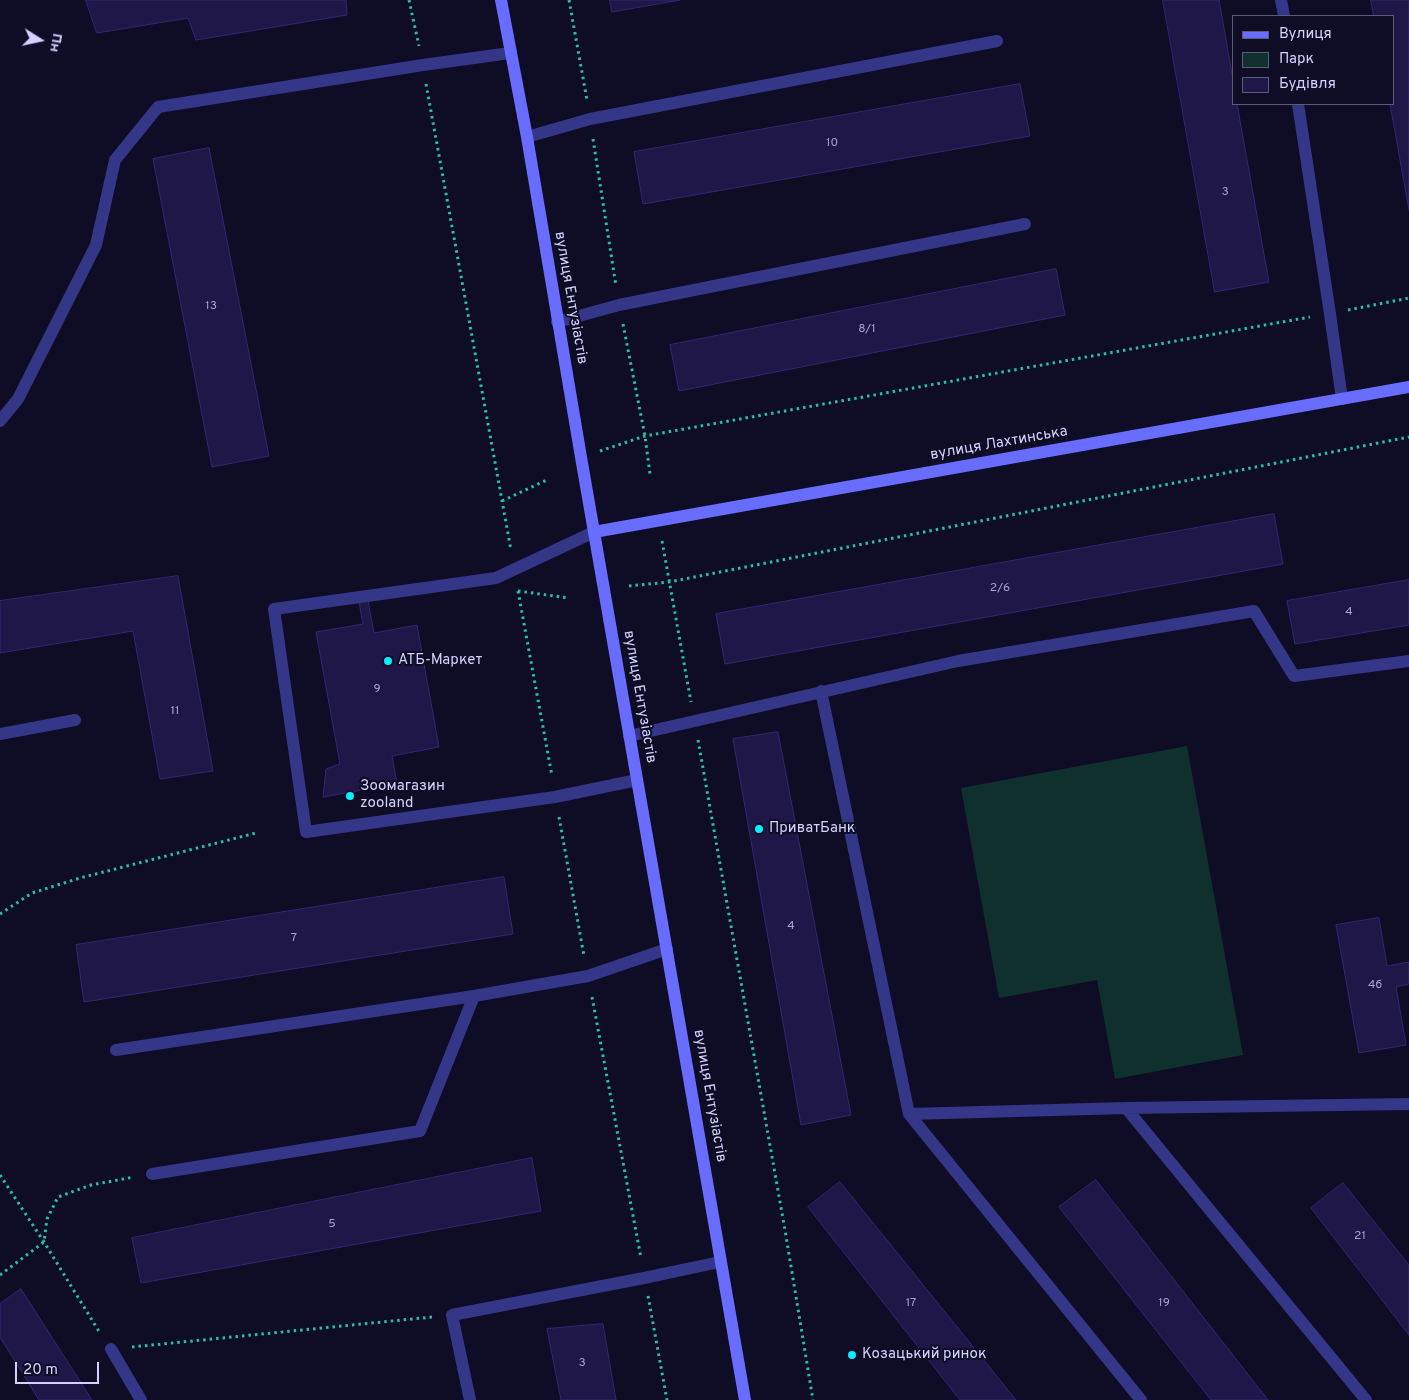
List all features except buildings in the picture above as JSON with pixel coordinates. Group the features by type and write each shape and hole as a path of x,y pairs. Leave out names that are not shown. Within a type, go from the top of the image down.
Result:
{"street":[{"name":"вулиця Ентузіастів","path":"501,0 745,1400"},
{"name":"вулиця Лахтинська","path":"594,532 1409,387"}],"lane":[{"path":"1282,0 1284,15"},
{"path":"526,137 590,119 997,41"},
{"path":"0,421 18,399 96,245 115,160 158,107 510,53"},
{"path":"1298,105 1342,399"},
{"path":"557,322 619,305 1025,224"},
{"path":"594,532 496,578 274,609 306,832 555,797 637,780"},
{"path":"629,736 958,661 1254,611 1294,676 1409,661"},
{"path":"821,692 909,1114 1142,1400"},
{"path":"0,734 75,720"},
{"path":"116,1050 474,996 588,976 667,949"},
{"path":"152,1174 420,1130 474,996"},
{"path":"909,1114 1126,1108 1409,1104"},
{"path":"1126,1108 1366,1400"},
{"path":"470,1400 452,1315 644,1278 720,1260"},
{"path":"110,1349 141,1400"}],"path":[{"path":"409,0 423,65 555,797 667,1400"},
{"path":"569,0 619,305 645,436 650,474"},
{"path":"599,452 645,436 1330,314 1409,298"},
{"path":"628,586 669,582 1409,437"},
{"path":"502,501 549,479"},
{"path":"661,538 785,1230 813,1400"},
{"path":"518,591 569,598"},
{"path":"0,914 32,893 80,878 256,833"},
{"path":"0,1275 44,1242 47,1219 58,1197 91,1184 152,1174"},
{"path":"0,1176 44,1242 110,1349 452,1315"}],"green space":[{"path":"1187,746 1243,1055 1115,1079 1097,980 999,998 961,788"}],"place":[{"name":"АТБ-Маркет","path":"388,661"},
{"name":"Зоомагазин zooland","path":"350,796"},
{"name":"ПриватБанк","path":"759,829"},
{"name":"Козацький ринок","path":"852,1355"}]}
